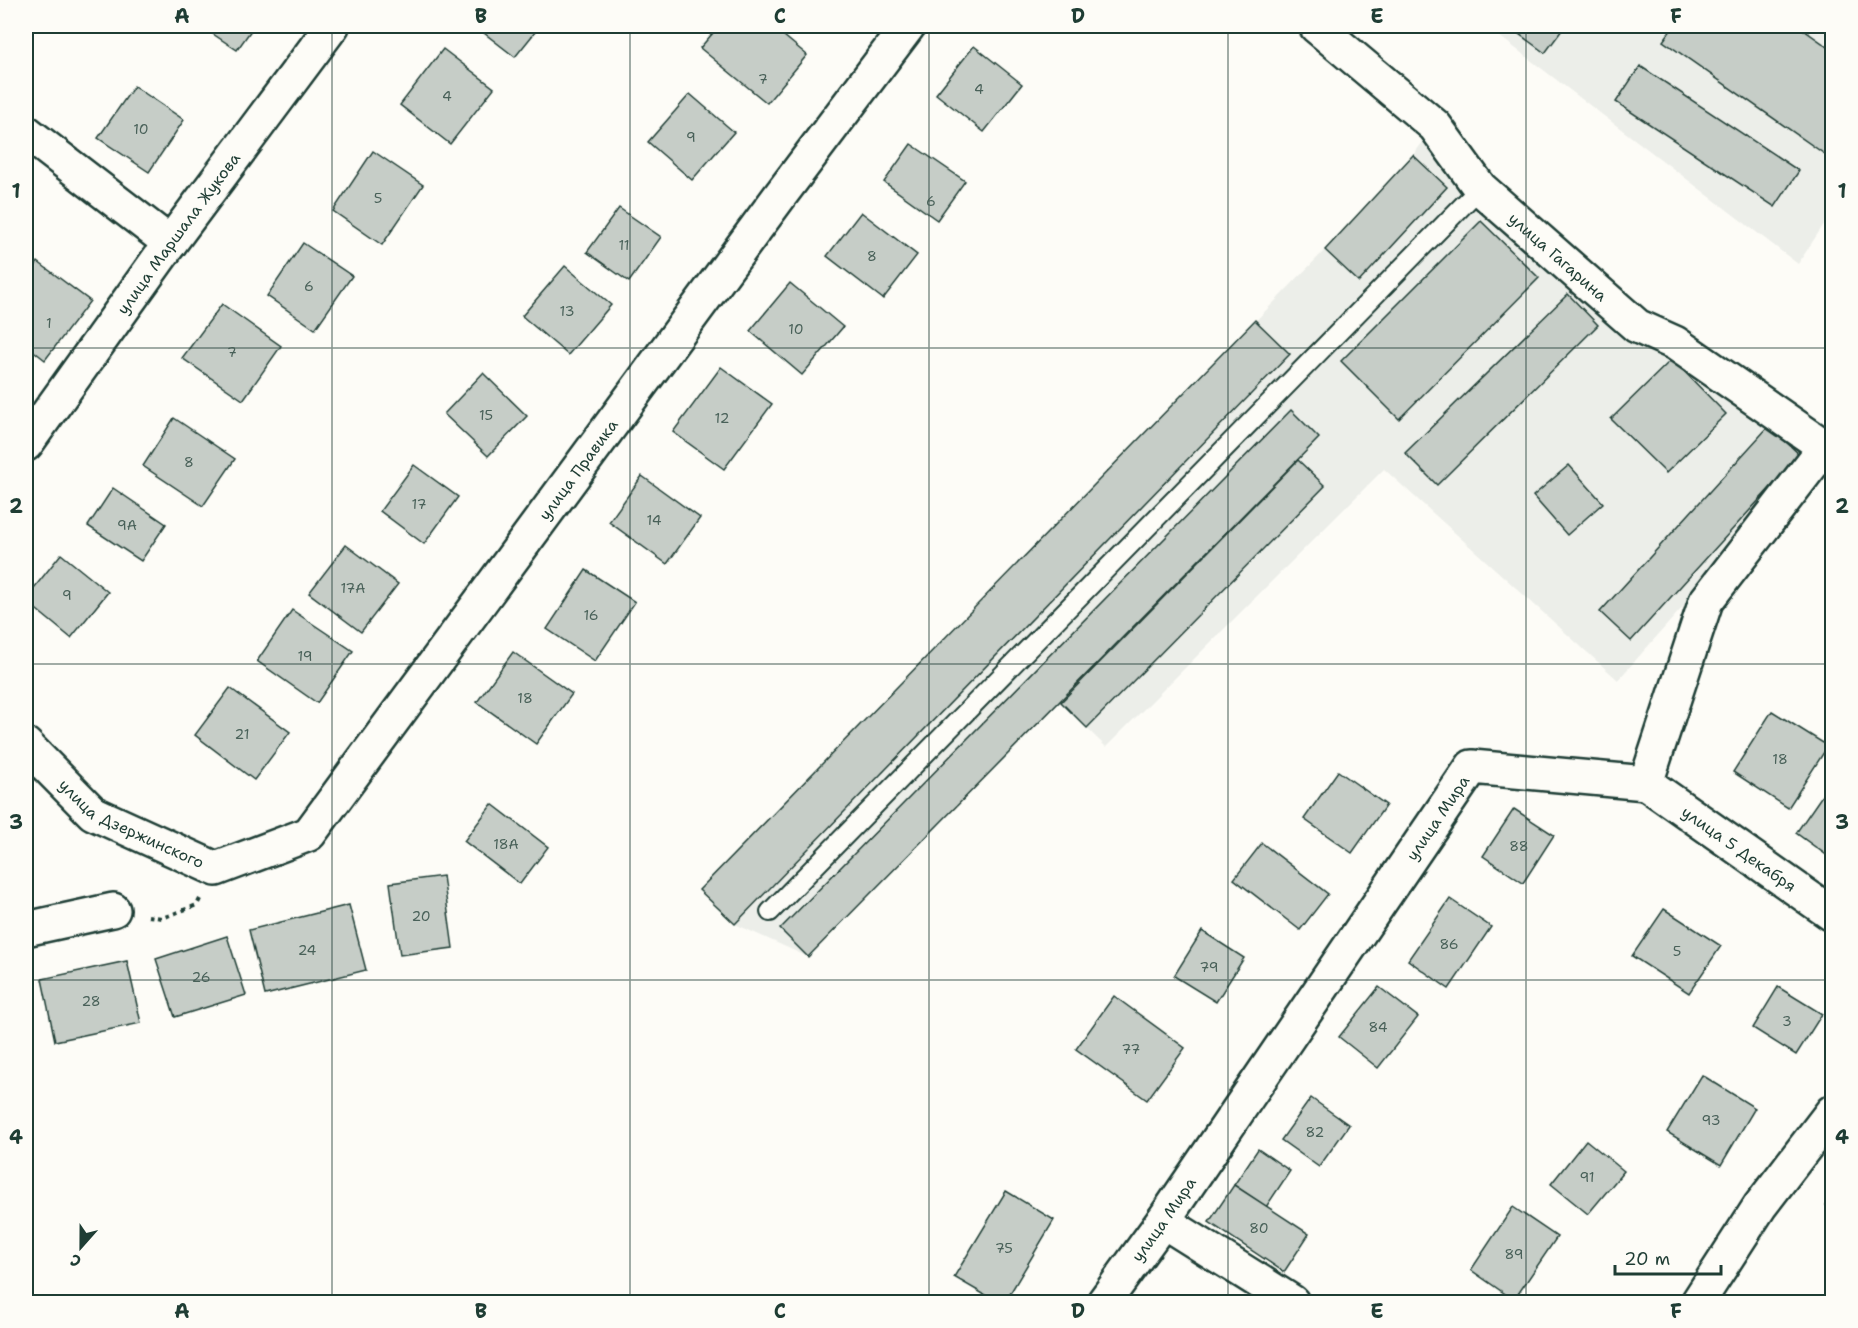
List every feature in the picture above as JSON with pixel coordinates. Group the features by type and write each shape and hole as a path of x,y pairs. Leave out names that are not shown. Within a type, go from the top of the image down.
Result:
{"street":[{"name":"улица Маршала Жукова","path":"26,444 170,243 332,26"},
{"name":"улица Правика","path":"216,869 309,834 771,207 908,26"},
{"name":"улица Гагарина","path":"1316,26 1435,126 1480,188 1637,326 1675,343 1829,448"},
{"path":"26,132 170,243"},
{"path":"1646,783 1706,601 1829,448"},
{"name":"улица Дзержинского","path":"26,745 93,813 216,869"},
{"name":"улица Мира","path":"1104,1302 1163,1221 1472,767 1646,783"},
{"name":"улица 5 Декабря","path":"1646,783 1833,914"},
{"path":"26,929 113,910"},
{"path":"1698,1302 1760,1206 1833,1112"},
{"path":"1163,1221 1292,1302"}],"lane":[{"path":"770,912 1480,188"}],"path":[{"path":"113,910 162,918 197,905 216,869"}],"shaded area":[{"path":"1486,26 1832,26 1832,212 1798,264"},
{"path":"1435,126 1480,188 1825,447 1618,680 1384,469 1106,747 1060,702 808,957 735,924 699,890 1325,250 1413,155"}],"building":[{"path":"201,26 254,26 237,50"},
{"path":"475,26 540,26 515,57"},
{"path":"719,26 772,26 807,55 767,103 700,48"},
{"path":"1508,26 1565,26 1545,53"},
{"path":"1674,26 1798,26 1832,50 1832,145 1826,155 1663,41"},
{"path":"974,46 1022,84 984,132 936,94"},
{"path":"443,49 494,88 450,144 400,105"},
{"path":"1640,66 1799,171 1775,207 1616,102"},
{"path":"134,86 184,120 149,172 98,138"},
{"path":"690,94 734,132 692,180 648,142"},
{"path":"911,144 965,181 937,220 884,182"},
{"path":"373,151 423,185 382,245 333,211"},
{"path":"1413,155 1447,187 1359,282 1325,250"},
{"path":"619,208 661,237 629,282 587,252"},
{"path":"861,212 917,255 883,299 827,256"},
{"path":"1481,221 1539,278 1399,419 1341,361"},
{"path":"303,243 352,276 315,329 267,296"},
{"path":"38,262 90,301 45,360 26,345 26,279"},
{"path":"565,266 611,305 568,355 522,316"},
{"path":"790,283 843,327 802,375 750,331"},
{"path":"1568,294 1598,325 1437,485 1405,453"},
{"path":"222,304 281,346 243,400 182,358"},
{"path":"1255,320 1290,354 735,924 699,890"},
{"path":"1672,359 1726,414 1666,473 1611,419"},
{"path":"721,367 772,404 724,469 673,432"},
{"path":"483,373 527,416 488,456 444,414"},
{"path":"1291,410 1319,438 808,957 780,929"},
{"path":"174,418 235,459 203,506 143,466"},
{"path":"1769,426 1800,455 1631,641 1600,612"},
{"path":"1298,460 1325,486 1087,728 1061,702"},
{"path":"414,465 458,497 424,544 380,511"},
{"path":"1569,465 1603,503 1567,535 1533,496"},
{"path":"642,476 700,518 667,564 609,522"},
{"path":"113,488 166,524 141,561 88,526"},
{"path":"346,545 398,584 361,632 309,593"},
{"path":"61,554 108,592 71,638 26,601"},
{"path":"586,570 635,602 595,661 547,629"},
{"path":"292,610 353,651 317,703 257,661"},
{"path":"513,652 572,694 536,744 477,702"},
{"path":"230,688 290,732 254,780 195,735"},
{"path":"1772,711 1828,746 1788,808 1733,772"},
{"path":"1338,771 1386,805 1352,853 1304,819"},
{"path":"1832,781 1832,859 1796,833"},
{"path":"492,804 548,847 520,884 464,841"},
{"path":"1514,809 1554,835 1523,883 1483,856"},
{"path":"1262,843 1328,894 1300,930 1234,879"},
{"path":"443,876 453,948 400,955 390,883"},
{"path":"1450,899 1491,927 1449,989 1408,960"},
{"path":"349,905 366,970 265,995 249,930"},
{"path":"1664,909 1721,946 1689,993 1632,956"},
{"path":"1202,931 1244,958 1216,1002 1174,976"},
{"path":"227,936 246,995 175,1017 156,959"},
{"path":"127,961 141,1023 55,1041 42,979"},
{"path":"1379,987 1418,1017 1378,1068 1339,1037"},
{"path":"1778,987 1822,1014 1796,1055 1753,1028"},
{"path":"1114,996 1185,1048 1147,1100 1076,1049"},
{"path":"26,1017 32,1046 26,1047"},
{"path":"1702,1075 1755,1108 1721,1165 1667,1132"},
{"path":"1311,1098 1349,1125 1319,1167 1281,1140"},
{"path":"1586,1140 1624,1171 1588,1214 1551,1184"},
{"path":"1258,1149 1290,1171 1266,1207 1234,1185"},
{"path":"1234,1185 1309,1234 1284,1272 1209,1222"},
{"path":"1006,1191 1054,1220 1005,1302 997,1302 954,1277"},
{"path":"1832,1196 1832,1209 1826,1205"},
{"path":"1513,1207 1557,1237 1514,1300 1471,1270"}]}
